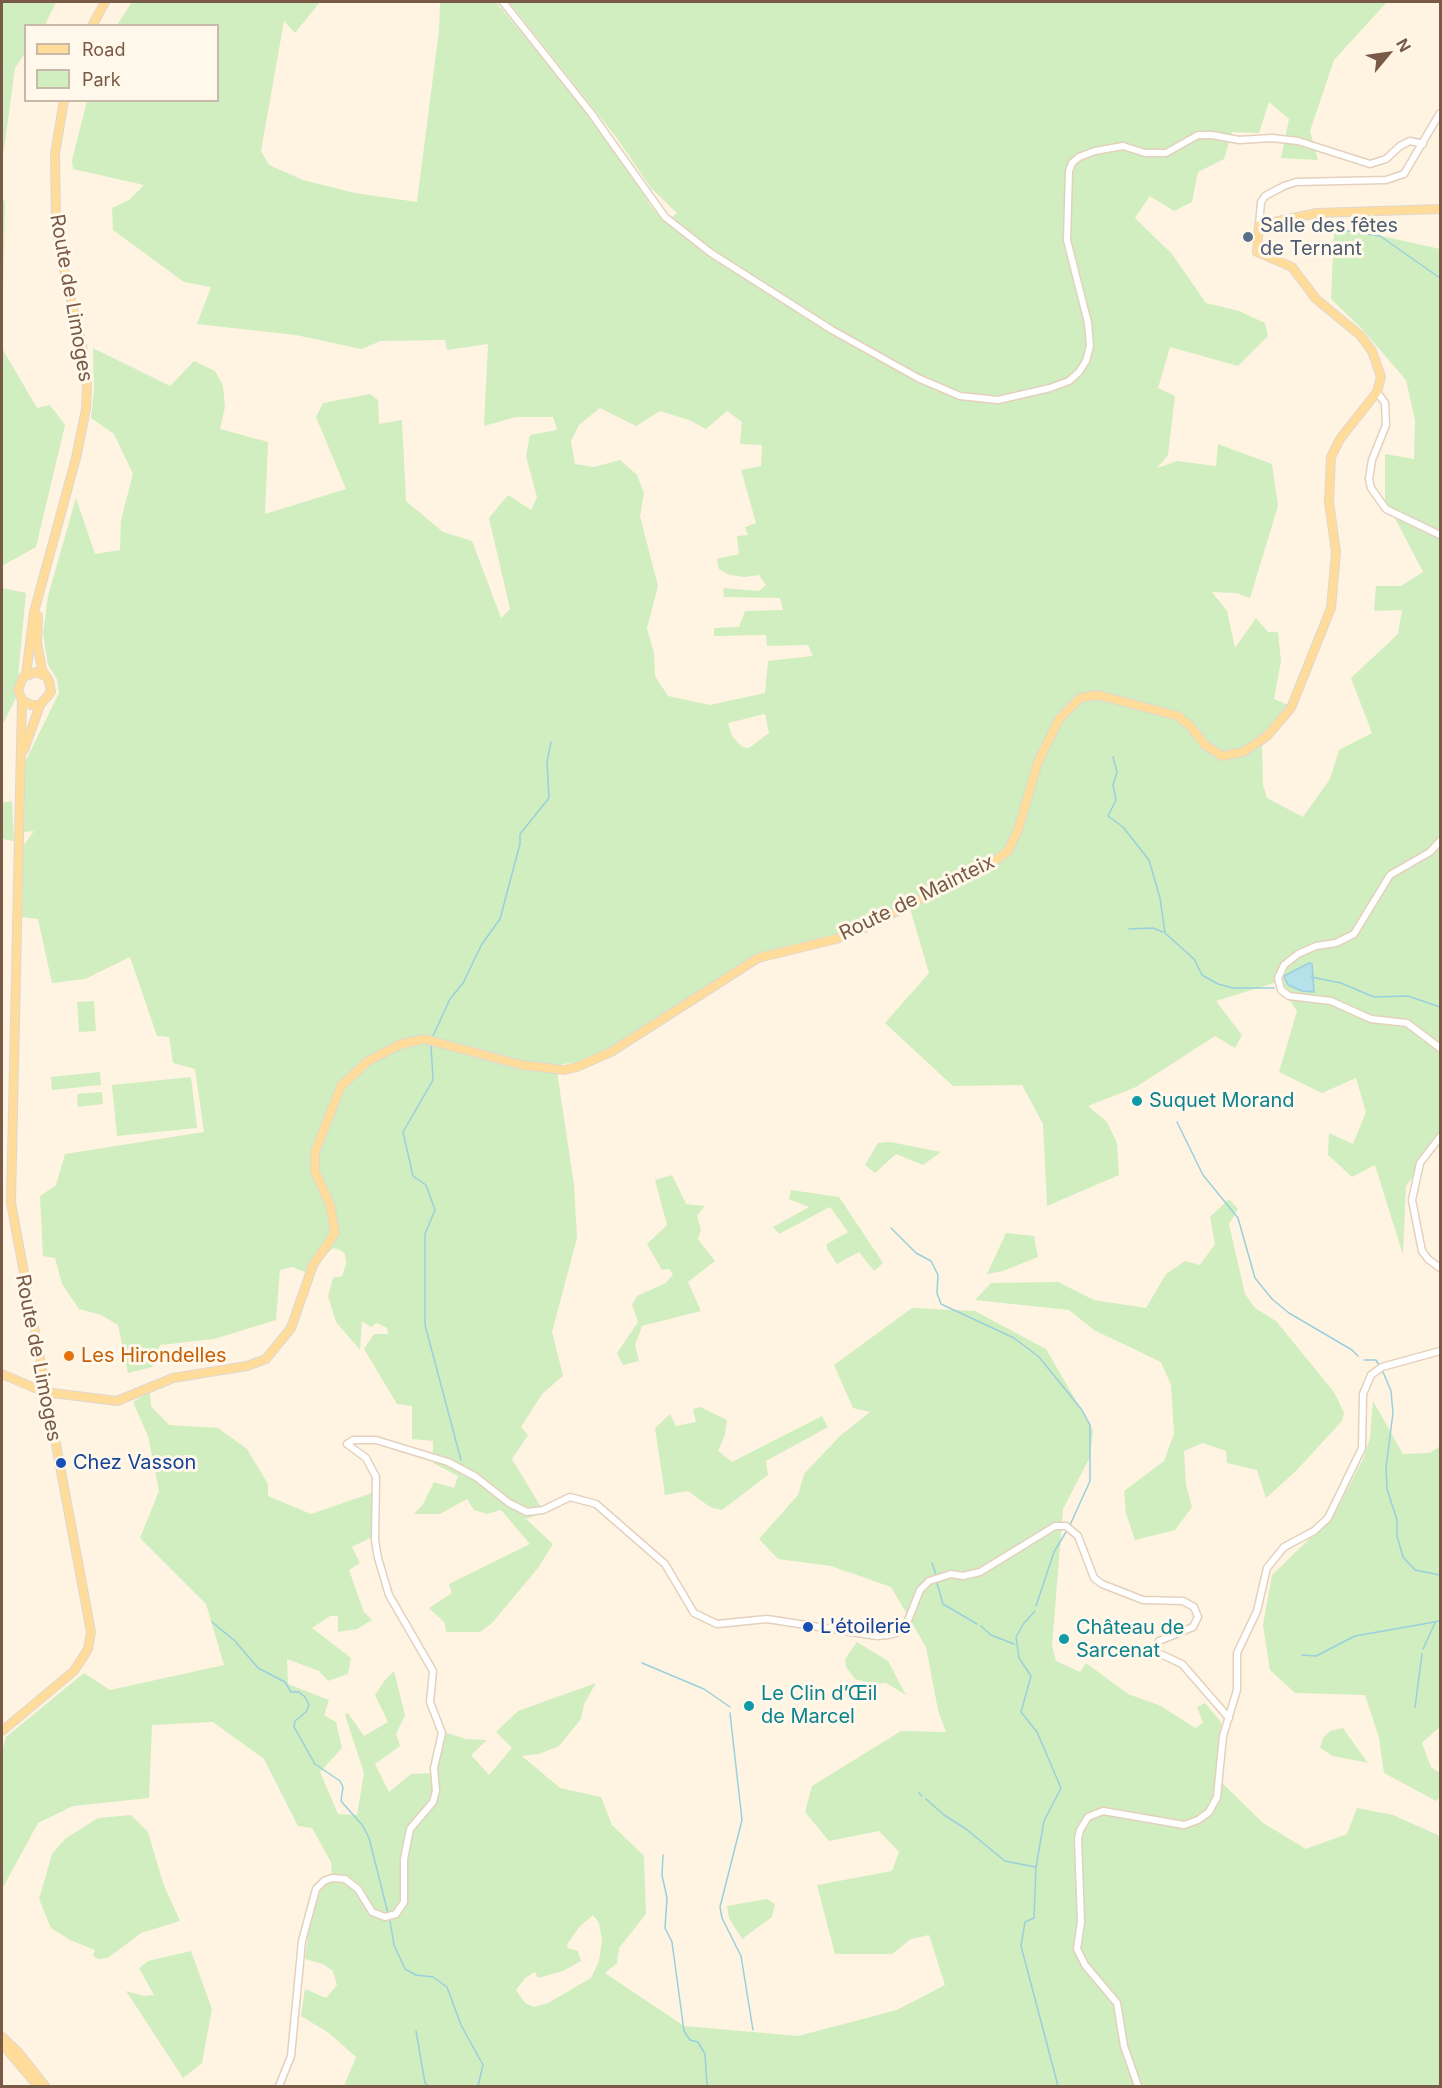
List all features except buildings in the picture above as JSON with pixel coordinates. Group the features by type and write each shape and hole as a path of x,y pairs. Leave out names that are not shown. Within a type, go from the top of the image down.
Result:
{"main road":[{"path":"93,24 105,2"},
{"path":"97,24 110,2"},
{"name":"Route de Limoges","path":"26,675 37,597 82,432 87,385 83,350 60,253 56,223 55,154 64,102"},
{"path":"1377,393 1381,377 1372,351 1344,320 1317,299 1292,267 1257,252 1259,225 1317,213 1440,209"},
{"name":"Route de Mainteix","path":"44,1392 117,1401 173,1378 257,1364 273,1352 291,1328 313,1265 335,1233 330,1204 315,1172 315,1152 341,1086 368,1061 401,1044 424,1040 478,1056 564,1070 590,1063 611,1053 759,958 836,939 864,928 1001,857 1013,842 1038,762 1048,740 1059,719 1080,698 1096,695 1178,716 1191,727 1205,745 1222,756 1243,752 1267,736 1291,708 1331,608 1336,552 1329,502 1331,457 1340,439 1377,393"},
{"name":"Route de Limoges","path":"37,597 37,643 45,676"},
{"path":"36,672 45,676 51,692 40,705 31,705 22,700 18,686 26,675 36,672"},
{"name":"Route de Limoges","path":"2,1731 75,1671 84,1659 90,1640 89,1621 44,1392 11,1203 22,700"},
{"name":"Route de Limoges","path":"20,763 40,705"},
{"path":"2,1374 44,1392"},
{"path":"2,2037 19,2053 45,2086"},
{"path":"2,2044 38,2086"}],"street":[{"path":"503,2 591,113 665,217 711,252 832,330 918,378 960,396 998,400 1050,388 1069,381 1086,361 1090,346 1088,323 1067,240 1069,171 1072,163 1079,156 1123,146 1145,153 1166,153 1198,135 1212,135 1239,140 1272,138 1298,141 1370,164 1386,159 1400,146 1410,141 1423,144"},
{"path":"1259,225 1261,202 1272,192 1296,182 1366,182 1396,178 1411,166 1440,113"},
{"path":"1377,393 1385,403 1386,425 1372,460 1369,479 1371,488 1386,509 1440,535"},
{"path":"1440,841 1430,852 1390,875 1354,934 1336,943 1316,946 1298,954 1284,965 1278,978 1281,990 1290,996 1330,1001 1371,1019 1407,1023 1440,1048"},
{"path":"1440,1137 1420,1163 1412,1200 1422,1251 1440,1268"},
{"path":"1138,2086 1124,2046 1117,2004 1085,1965 1077,1949 1081,1922 1078,1839 1080,1830 1088,1817 1103,1811 1184,1825 1204,1816 1217,1797 1223,1736 1237,1690 1237,1653 1257,1611 1267,1568 1284,1547 1314,1531 1328,1518 1362,1448 1363,1394 1368,1378 1382,1368 1440,1351"},
{"path":"279,2086 291,2056 302,1941 310,1904 318,1885 332,1878 345,1879 358,1889 372,1912 390,1917 401,1910 404,1902 404,1859 410,1829 433,1802 436,1791 434,1768 442,1732 430,1702 433,1671 393,1605 378,1558 374,1471 366,1458 346,1444 359,1440 376,1440 448,1462 470,1473 508,1503 527,1512 543,1510 564,1498 579,1498 596,1504 665,1564 689,1607 708,1622 725,1625 758,1619 777,1620 877,1636 888,1635 902,1628 920,1590 929,1581 951,1574 963,1576 980,1572 1060,1526 1073,1530 1078,1536 1094,1578 1102,1584 1143,1600 1183,1601 1194,1607 1198,1617 1193,1628 1159,1641 1155,1651 1182,1664 1229,1718"}],"green space":[{"path":"2,2 56,2 45,24 24,24 24,54 15,68 2,164"},
{"path":"132,2 320,2 295,33 284,21 261,151 269,165 303,180 355,193 417,202 439,30 440,2 496,2 575,97 619,154 650,205 666,222 677,213 651,188 616,137 509,2 1387,2 1334,60 1310,131 1318,160 1281,158 1289,119 1269,102 1259,133 1232,132 1224,159 1198,172 1192,202 1174,211 1150,196 1135,218 1172,254 1206,303 1239,311 1265,323 1268,336 1238,366 1170,347 1158,388 1175,396 1168,455 1157,468 1177,461 1216,466 1218,444 1272,464 1278,506 1250,598 1236,593 1212,592 1227,611 1235,648 1256,618 1268,632 1278,632 1281,661 1274,699 1288,705 1262,747 1263,785 1267,798 1303,817 1330,779 1339,750 1372,733 1351,678 1398,634 1402,610 1374,611 1376,586 1401,586 1423,572 1385,499 1385,454 1414,459 1415,420 1406,380 1361,328 1331,299 1334,230 1377,235 1440,249 1440,1143 1406,1186 1403,1255 1375,1165 1352,1177 1328,1155 1329,1133 1353,1144 1366,1112 1356,1078 1322,1093 1279,1072 1297,1011 1277,982 1216,1001 1242,1035 1235,1048 1215,1036 1136,1087 1088,1106 1107,1122 1117,1143 1119,1175 1047,1206 1043,1124 1022,1085 953,1086 885,1023 929,973 908,902 867,923 730,972 591,1060 556,1065 574,1185 577,1238 552,1332 563,1376 542,1394 521,1427 528,1435 512,1459 544,1512 526,1519 553,1544 538,1568 492,1623 480,1632 446,1632 445,1623 429,1608 452,1593 449,1584 530,1544 501,1510 487,1514 474,1510 467,1499 440,1514 414,1514 423,1504 434,1482 454,1488 458,1476 433,1463 433,1441 412,1439 412,1406 397,1404 364,1349 374,1334 388,1334 387,1328 377,1323 371,1327 362,1321 360,1350 336,1322 328,1296 333,1278 342,1276 346,1264 345,1254 340,1250 333,1248 307,1273 292,1267 280,1270 276,1320 214,1339 160,1345 152,1367 128,1373 118,1325 101,1315 79,1309 62,1284 55,1258 43,1256 40,1196 56,1185 65,1154 204,1132 195,1069 173,1063 169,1037 157,1036 130,957 85,979 52,983 38,919 22,917 23,846 34,831 24,832 25,762 59,693 57,679 48,665 43,633 48,596 76,498 95,554 120,550 121,520 133,474 114,434 91,418 94,391 93,348 170,386 194,361 215,371 223,386 225,407 220,429 268,442 265,514 346,489 316,417 323,403 370,394 378,400 379,424 402,420 406,501 443,532 472,541 501,618 510,609 489,518 508,495 531,510 537,497 526,456 530,435 557,430 553,417 516,417 484,426 488,344 447,350 445,340 381,341 361,349 296,335 197,324 211,287 184,282 113,230 112,208 129,200 144,185 73,169 72,160 87,102 219,102 219,24 118,24","holes":["600,408 636,426 660,411 689,420 706,429 727,411 742,422 740,444 762,445 761,466 741,470 756,523 745,527 748,535 737,536 739,554 717,559 719,569 730,575 745,577 759,575 766,585 759,591 723,588 724,597 780,598 783,610 745,611 739,627 714,628 714,636 766,635 767,646 808,645 813,656 768,661 765,693 710,705 668,696 655,676 654,653 647,628 658,586 640,516 644,493 637,475 620,460 594,467 575,464 571,441 579,425","765,714 769,733 749,748 742,747 732,736 728,723"]},
{"path":"2,198 5,202 2,342"},
{"path":"2,348 37,408 50,405 65,425 36,547 2,566"},
{"path":"2,588 26,593 16,698 2,726"},
{"path":"12,801 14,841 2,839 2,803"},
{"path":"94,1001 96,1031 79,1032 77,1002"},
{"path":"100,1072 101,1085 52,1090 51,1077"},
{"path":"191,1077 197,1128 117,1136 112,1085"},
{"path":"102,1092 103,1104 78,1107 77,1094"},
{"path":"890,1142 941,1152 923,1165 896,1154 875,1173 865,1165 878,1143"},
{"path":"672,1175 686,1204 705,1206 697,1215 701,1230 698,1239 715,1261 688,1282 701,1311 642,1326 635,1345 639,1361 623,1365 617,1353 638,1322 632,1305 637,1296 666,1283 673,1274 669,1269 662,1270 647,1244 667,1225 655,1180"},
{"path":"791,1190 839,1197 883,1263 874,1271 859,1252 837,1264 827,1249 827,1244 848,1232 830,1207 779,1234 773,1227 809,1207 789,1199"},
{"path":"1229,1199 1238,1209 1229,1224 1245,1294 1255,1308 1276,1321 1334,1392 1344,1413 1342,1421 1296,1471 1266,1498 1257,1470 1227,1463 1226,1451 1203,1443 1184,1451 1186,1485 1192,1507 1175,1530 1135,1540 1126,1513 1124,1491 1164,1461 1174,1434 1171,1385 1161,1362 1094,1330 1069,1310 975,1300 991,1283 1058,1282 1094,1300 1146,1308 1166,1274 1185,1261 1200,1265 1215,1244 1210,1217"},
{"path":"1006,1233 1034,1236 1038,1257 1003,1271 987,1274"},
{"path":"912,1308 975,1311 1046,1349 1093,1430 1090,1457 1063,1509 1052,1646 1056,1661 1080,1672 1086,1663 1128,1694 1161,1706 1195,1728 1203,1723 1197,1707 1205,1703 1221,1722 1223,1733 1215,1776 1263,1823 1306,1849 1347,1834 1357,1808 1393,1815 1440,1836 1440,2086 344,2086 356,2057 329,2033 301,2016 305,1989 326,1998 337,1985 333,1971 323,1964 305,1959 310,1920 323,1884 332,1873 331,1862 312,1828 298,1826 264,1759 213,1722 152,1725 149,1798 73,1806 38,1823 2,1889 2,1751 6,1737 84,1673 110,1690 224,1665 206,1604 140,1538 159,1491 148,1436 133,1402 150,1392 151,1406 169,1425 218,1428 247,1449 268,1484 268,1496 311,1514 372,1493 372,1537 352,1547 360,1563 349,1570 364,1612 372,1620 357,1629 338,1632 338,1616 330,1616 312,1628 351,1658 348,1674 328,1681 319,1671 287,1659 288,1684 329,1700 324,1715 336,1722 342,1748 320,1772 338,1814 357,1815 364,1773 345,1715 348,1713 364,1736 388,1722 375,1695 394,1671 405,1715 396,1734 400,1746 375,1764 389,1792 411,1774 431,1773 447,1733 466,1739 487,1740 471,1755 489,1775 512,1748 496,1732 518,1711 596,1683 584,1704 581,1719 559,1746 539,1754 522,1756 560,1788 601,1797 612,1825 644,1856 646,1914 619,1948 617,1963 605,1973 684,2026 798,2036 897,2010 945,1985 929,1935 911,1939 892,1954 835,1954 817,1885 892,1871 899,1852 879,1831 829,1841 805,1812 812,1786 901,1731 946,1732 938,1710 926,1647 891,1587 831,1566 778,1559 759,1539 798,1495 804,1474 840,1436 870,1412 853,1408 834,1365","holes":["593,1915 599,1923 602,1940 599,1961 591,1978 548,2003 534,2007 525,2003 516,1990 525,1978 535,1972 538,1978 563,1971 581,1961 578,1951 567,1948 568,1943 580,1926"]},
{"path":"1373,1401 1403,1454 1430,1453 1440,1446 1440,1727 1422,1743 1431,1767 1440,1773 1440,1797 1436,1801 1384,1773 1379,1738 1365,1695 1295,1693 1270,1670 1263,1625 1272,1575 1334,1515 1363,1459 1370,1438"},
{"path":"700,1407 727,1420 725,1435 718,1451 732,1462 822,1416 828,1427 766,1461 768,1475 722,1510 710,1507 688,1491 665,1495 655,1428 670,1414 676,1426 696,1422 693,1409"},
{"path":"857,1642 888,1661 906,1695 886,1683 873,1684 855,1679 846,1667 845,1659"},
{"path":"1343,1728 1368,1763 1333,1756 1320,1748 1323,1738 1330,1731"},
{"path":"131,1815 148,1832 163,1883 180,1921 141,1933 108,1958 99,1959 93,1956 95,1950 70,1940 51,1928 39,1899 52,1854 66,1838 98,1818"},
{"path":"767,1899 775,1904 772,1917 742,1939 729,1918 727,1906"},
{"path":"191,1951 212,2009 202,2063 183,2078 126,1991 144,1996 154,1995 139,1968 148,1961"}],"water":[{"path":"1309,963 1312,964 1314,992 1302,991 1288,985 1284,976"}],"waterway":[{"path":"1317,226 1380,236 1440,278"},
{"path":"433,1036 450,999 463,983 482,944 500,919 520,844 520,834 549,798 547,762 551,742"},
{"path":"1113,757 1117,772 1113,785 1116,800 1108,816 1123,827 1149,860 1160,898 1165,933 1194,959 1202,975 1218,984 1233,988 1274,988"},
{"path":"1129,929 1153,928 1163,932"},
{"path":"1311,977 1341,983 1374,997 1408,996 1440,1007"},
{"path":"431,1045 433,1080 403,1132 413,1176 426,1185 435,1210 425,1234 425,1325 461,1460"},
{"path":"1177,1122 1203,1175 1238,1218 1255,1278 1272,1299 1289,1313 1352,1350 1358,1356"},
{"path":"891,1228 916,1253 931,1261 938,1275 937,1293 941,1304 1014,1338 1039,1357 1082,1410 1090,1425 1090,1481 1070,1525"},
{"path":"1364,1360 1376,1360 1379,1365"},
{"path":"1383,1372 1391,1391 1393,1413 1386,1467 1387,1489 1397,1520 1397,1536 1403,1557 1415,1570 1440,1575"},
{"path":"1036,1606 1054,1552 1066,1532"},
{"path":"932,1563 936,1575"},
{"path":"937,1583 943,1604 977,1624"},
{"path":"1035,1611 1024,1623 1016,1637 1019,1658 1031,1676 1021,1712 1037,1732 1061,1788 1044,1821 1036,1867 1034,1918 1025,1922 1021,1946 1058,2086"},
{"path":"1302,1655 1316,1656 1355,1636 1440,1621"},
{"path":"212,1622 235,1641 258,1668 285,1682 291,1692 299,1692 305,1697 309,1705 306,1712 295,1721 294,1727 315,1764 340,1781 343,1787 341,1801 363,1826 369,1838 388,1913"},
{"path":"1423,1649 1435,1623"},
{"path":"981,1626 991,1635 1014,1644"},
{"path":"1415,1707 1422,1654"},
{"path":"642,1663 704,1689 730,1707"},
{"path":"730,1713 742,1820 720,1907 722,1918 741,1956 753,2030"},
{"path":"919,1793 922,1796"},
{"path":"926,1799 1005,1861 1035,1867"},
{"path":"663,1855 662,1875 667,1898 665,1928 672,1942 684,2031 690,2040 698,2042 705,2054 707,2086"},
{"path":"390,1921 394,1945 405,1969 416,1975 433,1977 447,1987 461,2025 483,2065 478,2086"},
{"path":"416,2031 425,2083 429,2086"}],"place":[{"name":"Salle des fêtes de Ternant","path":"1248,237"},
{"name":"Suquet Morand","path":"1137,1101"},
{"name":"Les Hirondelles","path":"69,1356"},
{"name":"Chez Vasson","path":"61,1463"},
{"name":"L'étoilerie","path":"808,1627"},
{"name":"Château de Sarcenat","path":"1064,1639"},
{"name":"Le Clin d’Œil de Marcel","path":"749,1706"}]}
